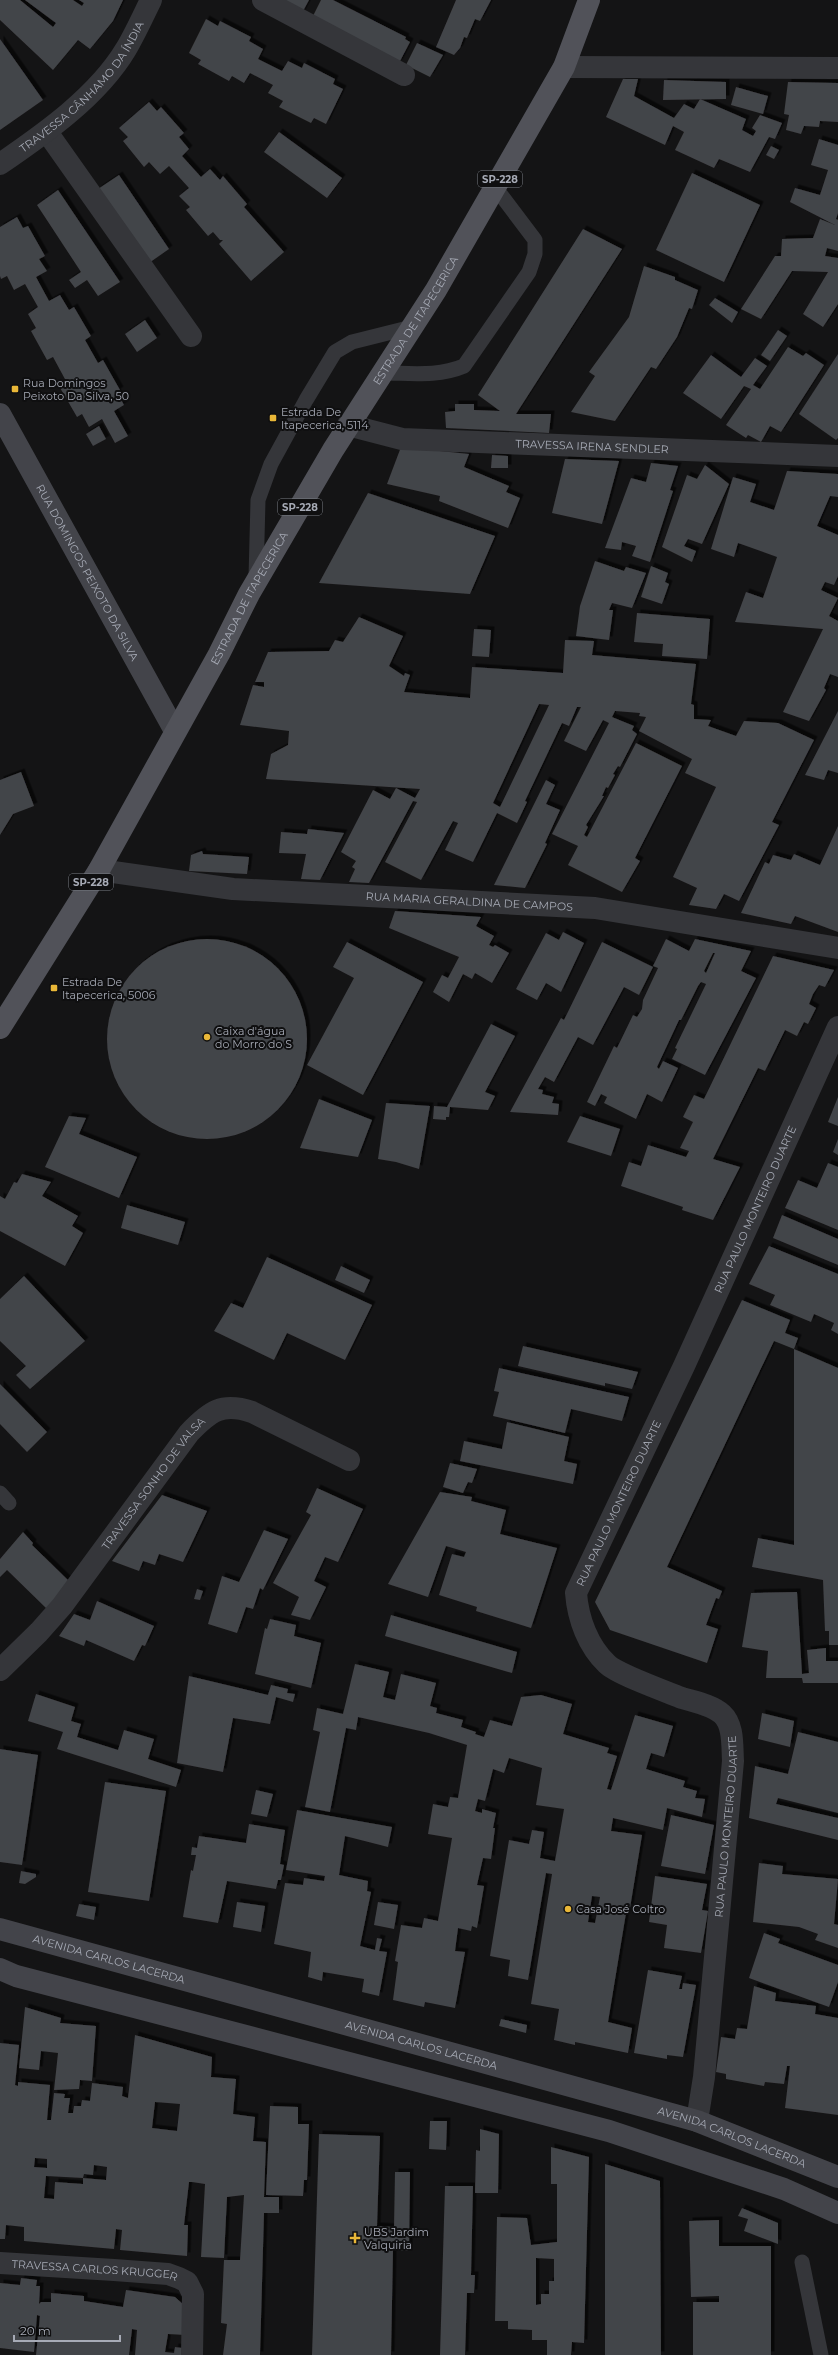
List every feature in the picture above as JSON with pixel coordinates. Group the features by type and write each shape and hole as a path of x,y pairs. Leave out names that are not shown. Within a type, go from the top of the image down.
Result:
{"main road":[{"name":"ESTRADA DE ITAPECERICA","path":"0,1028 99,870 219,654 256,581 348,425 412,326 495,187 564,67 589,0"},
{"name":"RUA DOMINGOS PEIXOTO DA SILVA","path":"0,414 175,731"},
{"name":"AVENIDA CARLOS LACERDA","path":"0,1929 696,2121 838,2177"},
{"path":"0,1969 16,1976 609,2131 784,2189 838,2213"}],"street":[{"name":"TRAVESSA CÂNHAMO DA ÍNDIA","path":"0,164 47,132 92,92 126,50 151,0"},
{"path":"263,0 404,75"},
{"path":"564,67 838,68"},
{"path":"47,132 191,336"},
{"name":"TRAVESSA IRENA SENDLER","path":"348,425 402,439 838,456"},
{"name":"RUA MARIA GERALDINA DE CAMPOS","path":"99,870 233,889 595,908 838,948"},
{"name":"RUA PAULO MONTEIRO DUARTE","path":"696,2121 704,2077 733,1761 729,1724 722,1714 707,1706 666,1692 608,1666 597,1653 586,1634 578,1614 576,1593 684,1366 838,1027"},
{"name":"TRAVESSA SONHO DE VALSA","path":"0,1670 39,1632 62,1606 190,1433 204,1418 215,1411 224,1408 239,1408 252,1412 349,1460"},
{"name":"TRAVESSA CARLOS KRUGGER","path":"0,2263 168,2274 187,2282 193,2294 192,2355"}],"lane":[{"path":"382,372 437,374 452,371 464,366 529,272 535,254 535,240 495,187"},
{"path":"256,581 258,500 271,464 306,400 335,352 352,342 412,326"},
{"path":"802,2262 821,2355"}],"building":[{"path":"0,0 20,0 53,27 56,23 25,0 73,0 82,6 84,3 79,0 123,0 113,21 90,49 78,40 53,70 0,20"},
{"path":"284,0 309,0 302,13"},
{"path":"321,0 333,0 406,37 405,39 410,42 399,63 312,18"},
{"path":"456,0 491,0 480,21 475,19 467,38 464,37 460,48 454,55 436,47"},
{"path":"206,19 218,26 220,21 251,37 249,41 263,49 258,59 282,71 288,61 302,68 304,63 335,79 333,84 343,89 326,124 314,118 311,123 279,107 283,101 268,93 273,85 250,73 244,83 232,76 229,81 198,64 201,60 189,53"},
{"path":"0,39 43,100 0,130"},
{"path":"417,43 443,55 430,77 406,65"},
{"path":"623,79 638,79 634,96 674,118 684,104 694,109 700,99 746,119 742,130 753,136 756,131 752,128 760,115 782,123 775,139 769,137 750,172 719,159 714,168 675,150 684,132 673,126 665,145 606,117"},
{"path":"664,80 726,82 726,99 663,100"},
{"path":"788,82 838,83 838,122 820,121 819,127 804,126 801,134 786,130 789,115 784,114"},
{"path":"736,87 768,96 763,114 731,105"},
{"path":"149,102 157,111 161,107 184,133 179,137 189,149 182,156 201,177 210,169 220,180 223,176 247,204 244,207 284,252 251,281 219,244 223,240 220,240 213,232 208,236 186,210 190,207 179,196 189,188 169,166 160,174 149,162 144,167 123,141 128,137 119,128"},
{"path":"279,132 342,178 327,198 264,152"},
{"path":"819,139 838,145 838,213 836,219 838,220 838,251 827,248 825,256 838,258 838,304 823,327 803,314 828,272 792,271 761,319 741,309 775,256 781,256 782,239 813,238 820,219 835,225 790,202 795,188 820,195 828,170 811,165"},
{"path":"771,146 779,150 774,159 766,155"},
{"path":"692,173 760,205 724,282 656,250"},
{"path":"119,175 169,249 149,263 98,189"},
{"path":"58,190 120,282 98,296 87,280 75,288 69,280 81,272 37,205"},
{"path":"17,217 23,228 28,226 45,256 39,259 47,271 36,277 49,301 60,295 69,310 74,307 91,336 85,340 98,363 103,360 120,390 117,392 124,405 114,411 128,436 115,443 102,419 89,427 82,414 77,417 59,386 66,381 53,357 47,360 31,331 36,328 28,314 38,307 25,284 14,290 7,276 1,279 0,227"},
{"path":"583,229 622,249 516,414 551,414 549,433 446,428 445,412 455,411 455,404 474,404 474,410 500,411 478,395"},
{"path":"644,266 675,277 675,280 698,290 692,309 689,308 677,337 656,369 651,367 615,421 571,412 595,376 589,372 629,317"},
{"path":"715,298 738,312 732,323 709,305"},
{"path":"145,320 157,338 137,352 125,334"},
{"path":"778,330 787,336 770,361 761,355"},
{"path":"788,347 803,356 806,353 824,365 781,432 770,426 761,442 748,435 746,438 726,425 751,389 744,386 721,419 683,393 711,355 741,377 755,358 767,366 753,385 760,389"},
{"path":"838,354 838,438 836,440 799,414"},
{"path":"99,426 106,439 93,446 86,434"},
{"path":"401,447 469,454 464,467 509,486 506,492 520,498 508,528 439,501 440,496 387,484"},
{"path":"492,455 508,456 508,468 491,468"},
{"path":"565,459 619,461 602,524 552,513"},
{"path":"651,463 678,466 670,490 673,491 650,562 632,556 636,546 622,542 621,550 605,548 631,478 646,482"},
{"path":"705,465 729,484 702,544 688,539 684,546 696,551 692,562 662,547 687,475 697,479"},
{"path":"787,471 838,474 838,497 830,496 817,526 838,535 838,576 834,585 825,582 821,590 838,598 829,616 838,621 838,677 830,674 824,688 826,690 809,721 783,712 823,629 735,622 746,592 763,598 777,557 738,543 734,557 711,549 733,477 756,484 750,502 774,510"},
{"path":"368,493 495,536 470,594 319,583"},
{"path":"595,561 624,571 626,567 646,573 632,608 612,603 609,610 613,610 609,640 576,636 580,606"},
{"path":"651,566 668,573 665,582 669,584 662,604 641,597"},
{"path":"637,613 710,619 707,659 662,656 663,644 634,642"},
{"path":"359,617 403,636 389,666 404,676 405,673 410,675 404,692 470,698 472,667 563,673 565,640 594,641 592,655 696,664 691,704 694,705 694,719 711,720 708,726 736,736 744,721 778,723 814,740 772,822 779,825 739,901 724,894 716,909 689,905 697,888 673,877 716,787 685,773 692,759 639,731 646,717 639,716 640,713 615,711 612,717 634,726 632,730 637,734 620,767 618,766 613,774 615,775 608,788 606,787 602,796 604,796 586,825 588,827 584,835 587,837 636,743 682,766 635,858 640,861 622,892 568,865 578,846 552,834 609,723 603,720 586,751 564,741 581,707 577,707 569,726 562,723 525,801 527,802 517,823 497,813 473,862 445,850 458,823 453,821 421,880 385,862 417,802 413,801 369,883 349,882 355,869 352,867 356,861 341,852 373,790 390,799 396,788 415,798 420,789 266,779 271,754 288,745 289,731 240,725 253,685 264,687 264,682 255,682 268,652 329,651 335,640 343,642","holes":["539,704 549,705 500,807 493,803"]},
{"path":"474,629 491,630 489,657 472,656"},
{"path":"838,711 838,773 828,770 824,780 805,775"},
{"path":"21,772 34,806 13,814 0,835 0,780"},
{"path":"546,780 555,785 546,804 560,810 545,843 547,844 525,888 494,885"},
{"path":"838,826 838,932 795,916 791,924 741,913 765,862 769,864 773,855 791,860 794,854 820,865"},
{"path":"308,829 344,833 320,880 301,879 306,854 279,853 281,832 307,834"},
{"path":"202,851 203,854 249,857 247,874 189,871 191,855"},
{"path":"395,911 481,917 476,926 494,936 489,945 493,947 495,945 509,953 492,983 475,973 472,979 463,974 449,1002 433,992 442,975 448,978 459,957 389,928"},
{"path":"563,932 584,943 561,992 546,983 537,1000 516,989 546,933 559,940"},
{"name":"Caixa d'água do Morro do S","path":"197,939 217,939 245,946 271,961 285,975 300,1001 307,1029 307,1049 300,1077 285,1103 271,1117 245,1132 236,1135 217,1139 197,1139 169,1132 143,1117 129,1103 114,1077 111,1068 107,1049 107,1029 114,1001 129,975 143,961 169,946 178,943"},
{"path":"666,939 689,951 695,939 751,951 741,971 756,978 705,1075 672,1059 677,1049 675,1048 706,984 701,982 681,1020 679,1020 657,1067 659,1069 663,1061 678,1068 662,1102 647,1094 636,1119 604,1103 607,1097 601,1094 595,1106 587,1102 614,1046 617,1048 633,1015 637,1017 642,1009 643,1000 658,968 653,966","holes":["713,953 715,953 706,973 704,971"]},
{"path":"347,942 423,982 363,1095 307,1065 354,978 333,967"},
{"path":"602,942 653,967 639,995 624,987 593,1045 578,1037 554,1082 545,1077 538,1089 543,1090 542,1094 554,1097 552,1103 559,1104 558,1115 510,1112 561,1018 564,1020"},
{"path":"773,956 834,970 825,987 819,985 813,994 809,1004 816,1008 808,1024 804,1022 797,1036 785,1030 765,1071 758,1068 713,1159 740,1167 713,1220 682,1210 683,1207 621,1186 629,1162 641,1166 648,1145 686,1157 689,1151 680,1148 693,1122 683,1117 694,1095 704,1099"},
{"path":"491,1024 515,1036 485,1092 495,1096 488,1110 450,1107 449,1117 446,1117 446,1120 433,1119 434,1106 447,1107"},
{"path":"838,1097 838,1126 828,1122"},
{"path":"319,1099 372,1120 358,1157 300,1148"},
{"path":"386,1103 430,1106 419,1169 396,1162 378,1159"},
{"path":"69,1116 86,1118 79,1134 137,1157 119,1198 45,1167"},
{"path":"580,1116 620,1129 611,1156 567,1142"},
{"path":"838,1139 838,1155 833,1152"},
{"path":"828,1163 838,1167 838,1230 785,1208 798,1180 817,1188"},
{"path":"22,1174 51,1182 42,1196 78,1216 72,1226 83,1233 65,1266 0,1231 0,1196 5,1199 14,1182 17,1183"},
{"path":"127,1205 185,1222 178,1245 121,1228"},
{"path":"782,1215 838,1239 838,1265 773,1238"},
{"path":"769,1246 838,1274 838,1334 831,1330 834,1323 814,1314 811,1322 770,1305 775,1295 749,1284"},
{"path":"267,1257 372,1305 345,1360 287,1333 274,1360 214,1331 231,1303 243,1308"},
{"path":"341,1266 370,1280 364,1293 335,1280"},
{"path":"24,1276 85,1341 30,1389 16,1375 26,1366 0,1341 0,1299"},
{"path":"742,1300 790,1320 785,1333 798,1338 794,1349 774,1341 667,1567 722,1591 719,1599 716,1598 706,1625 718,1629 707,1663 610,1630 595,1602"},
{"path":"523,1346 638,1372 632,1389 605,1383 605,1386 518,1366"},
{"path":"794,1349 838,1368 838,1645 829,1645 829,1631 825,1631 823,1580 752,1567 758,1538 794,1545"},
{"path":"499,1368 629,1397 622,1421 571,1409 565,1433 493,1416 499,1392 494,1391"},
{"path":"0,1384 47,1432 27,1452 0,1424"},
{"path":"507,1422 569,1437 564,1461 577,1464 573,1484 460,1461 464,1441 502,1449"},
{"path":"450,1463 477,1469 472,1483 468,1482 463,1493 443,1487"},
{"path":"317,1488 363,1509 338,1562 325,1557 314,1581 326,1587 310,1620 291,1615 299,1597 273,1583 311,1515 306,1512"},
{"path":"440,1492 472,1497 471,1501 506,1510 500,1534 557,1548 531,1628 476,1611 477,1607 439,1595 452,1554 464,1557 466,1552 446,1546 428,1597 388,1584"},
{"path":"162,1495 207,1511 183,1562 159,1554 155,1565 143,1561 139,1571 112,1561"},
{"path":"264,1530 288,1539 263,1590 260,1588 253,1609 246,1607 237,1633 208,1624 222,1576 239,1582"},
{"path":"23,1532 33,1543 32,1545 70,1582 47,1609 7,1570 0,1577 0,1559"},
{"path":"197,1589 203,1591 200,1600 194,1599"},
{"path":"797,1592 802,1674 809,1673 807,1650 826,1648 826,1661 838,1661 838,1683 803,1683 802,1678 766,1678 768,1651 742,1647 751,1593"},
{"path":"97,1601 154,1626 145,1646 142,1645 134,1661 86,1640 84,1646 59,1636 74,1614 90,1620"},
{"path":"391,1615 517,1652 512,1673 385,1636"},
{"path":"270,1619 296,1625 294,1636 321,1643 311,1688 255,1674 265,1628 267,1629"},
{"path":"355,1664 389,1672 383,1697 395,1700 401,1674 436,1683 430,1706 437,1708 436,1713 463,1720 461,1727 476,1732 475,1734 484,1737 490,1720 512,1726 521,1697 541,1695 572,1704 563,1734 609,1748 607,1753 617,1756 607,1789 611,1790 635,1715 673,1726 664,1757 651,1753 646,1769 685,1781 683,1787 697,1791 695,1798 705,1799 702,1817 667,1808 663,1830 613,1818 611,1831 642,1835 630,1908 627,1907 608,2022 632,2028 628,2053 575,2042 575,2045 554,2040 559,2009 531,2004 552,1874 546,1873 528,1980 508,1976 510,1960 490,1956 509,1840 529,1844 532,1830 544,1832 540,1858 555,1861 564,1809 536,1805 542,1768 509,1758 504,1773 493,1769 485,1801 478,1799 475,1811 482,1813 482,1809 496,1813 493,1828 495,1828 491,1859 483,1858 477,1885 484,1886 477,1928 472,1926 471,1931 458,1928 455,1951 465,1952 455,2008 425,2002 424,2007 393,2000 398,1962 395,1961 401,1925 422,1928 424,1918 438,1921 452,1838 428,1834 433,1804 448,1807 450,1797 458,1798 467,1745 429,1733 358,1717 356,1730 346,1728 330,1812 305,1807 320,1732 313,1730 317,1708 343,1714","holes":["592,1896 600,1897 595,1923 588,1922"]},
{"path":"189,1676 268,1695 271,1685 288,1689 287,1693 295,1694 293,1702 276,1697 270,1724 233,1718 223,1772 177,1763"},
{"path":"36,1694 75,1707 71,1721 81,1724 77,1737 118,1750 124,1730 154,1739 148,1759 181,1770 176,1787 57,1749 63,1732 28,1721"},
{"path":"762,1713 794,1721 790,1747 758,1739"},
{"path":"798,1732 838,1742 838,1813 778,1798 776,1804 838,1818 838,1840 749,1818 755,1766 788,1774"},
{"path":"0,1749 38,1755 22,1865 0,1862"},
{"path":"105,1782 166,1791 149,1901 88,1892"},
{"path":"256,1790 273,1794 267,1817 251,1814"},
{"path":"297,1810 392,1827 388,1847 345,1836 339,1875 368,1881 367,1891 371,1892 360,1946 375,1950 377,1938 382,1939 379,1951 387,1952 379,1996 362,1992 364,1979 323,1972 322,1981 308,1977 311,1952 274,1944 285,1883 303,1885 304,1878 324,1881 325,1876 286,1870"},
{"path":"671,1815 714,1825 705,1874 661,1866"},
{"path":"249,1824 285,1830 280,1864 284,1865 281,1880 278,1880 276,1889 227,1881 218,1923 183,1917 191,1870 193,1871 196,1855 191,1855 192,1847 197,1848 199,1836 246,1843"},
{"path":"759,1863 783,1866 782,1874 838,1879 834,1924 838,1925 838,1948 815,1940 818,1934 799,1927 753,1922"},
{"path":"21,1871 36,1874 36,1877 25,1884 19,1883"},
{"path":"655,1876 707,1884 702,1910 708,1911 701,1953 664,1948 667,1925 649,1922"},
{"path":"237,1902 265,1906 261,1932 233,1927"},
{"path":"378,1902 398,1905 394,1929 374,1925"},
{"path":"79,1904 96,1907 94,1920 76,1916"},
{"path":"764,1933 780,1939 778,1943 838,1965 838,1982 829,2007 749,1978"},
{"path":"648,1970 682,1976 679,1989 682,1989 683,1983 696,1985 683,2057 667,2055 667,2059 634,2053"},
{"path":"754,1986 776,1993 775,2001 816,2006 815,2014 838,2018 838,2115 785,2108 790,2066 787,2066 784,2084 765,2082 764,2086 726,2079 726,2074 716,2072 721,2037 735,2039 737,2028 747,2029"},
{"path":"25,2007 61,2018 60,2023 96,2026 92,2081 80,2080 79,2089 54,2090 58,2053 41,2051 39,2070 19,2068"},
{"path":"501,2019 527,2025 526,2033 499,2026"},
{"path":"135,2035 212,2057 211,2077 236,2079 233,2114 255,2117 253,2141 266,2142 264,2197 279,2197 279,2213 264,2213 260,2355 223,2355 227,2324 221,2323 224,2260 240,2260 244,2195 227,2197 224,2258 201,2257 205,2184 192,2182 189,2182 184,2225 188,2225 187,2256 120,2250 122,2230 116,2229 114,2249 24,2241 24,2227 6,2225 5,2239 0,2239 0,2043 19,2045 15,2085 18,2086 18,2082 50,2085 47,2120 51,2120 54,2093 65,2094 64,2098 70,2098 68,2113 73,2113 74,2106 81,2106 82,2100 90,2101 92,2083 123,2087 122,2096 128,2098","holes":["155,2102 180,2104 177,2131 152,2128","35,2158 47,2159 47,2168 34,2167","94,2165 107,2167 106,2180 83,2178 84,2174 93,2175","46,2176 83,2178 83,2184 55,2182 54,2199 44,2198"]},
{"path":"270,2106 298,2107 298,2124 309,2124 307,2180 304,2180 303,2196 266,2195"},
{"path":"430,2121 447,2121 446,2150 429,2149"},
{"path":"480,2129 499,2134 498,2193 475,2193 476,2150 480,2151"},
{"name":"UBS Jardim Valquiria","path":"319,2134 380,2136 377,2226 394,2227 395,2172 410,2172 409,2251 393,2250 391,2355 312,2355"},
{"path":"551,2147 589,2157 584,2343 572,2342 571,2355 547,2355 547,2340 532,2340 532,2330 508,2329 508,2321 495,2321 497,2217 527,2218 531,2245 557,2242 557,2184 551,2184","holes":["536,2258 554,2259 554,2281 549,2281 549,2294 541,2294 541,2304 536,2305"]},
{"path":"605,2164 660,2181 661,2355 605,2355"},
{"path":"445,2186 473,2186 471,2275 475,2275 474,2293 467,2293 465,2355 440,2355"},
{"path":"742,2208 778,2223 778,2244 744,2231 748,2219 738,2216"},
{"path":"719,2220 719,2246 771,2246 771,2355 693,2355 693,2302 719,2302 719,2296 691,2297 689,2221"},
{"path":"21,2278 37,2280 36,2286 40,2286 39,2304 41,2302 51,2302 51,2293 84,2296 84,2301 123,2307 126,2290 175,2297 185,2306 185,2335 168,2334 165,2352 174,2353 175,2347 182,2348 181,2355 135,2355 137,2330 132,2329 129,2355 36,2355 40,2316 37,2315 34,2352 0,2348 0,2283 20,2285"}],"place":[{"name":"Rua Domingos Peixoto Da Silva, 50","path":"15,389"},
{"name":"Estrada De Itapecerica, 5114","path":"273,418"},
{"name":"Estrada De Itapecerica, 5006","path":"54,988"},
{"name":"Caixa d'água do Morro do S","path":"207,1037"},
{"name":"Casa José Coltro","path":"568,1909"},
{"name":"UBS Jardim Valquiria","path":"355,2238"}]}
